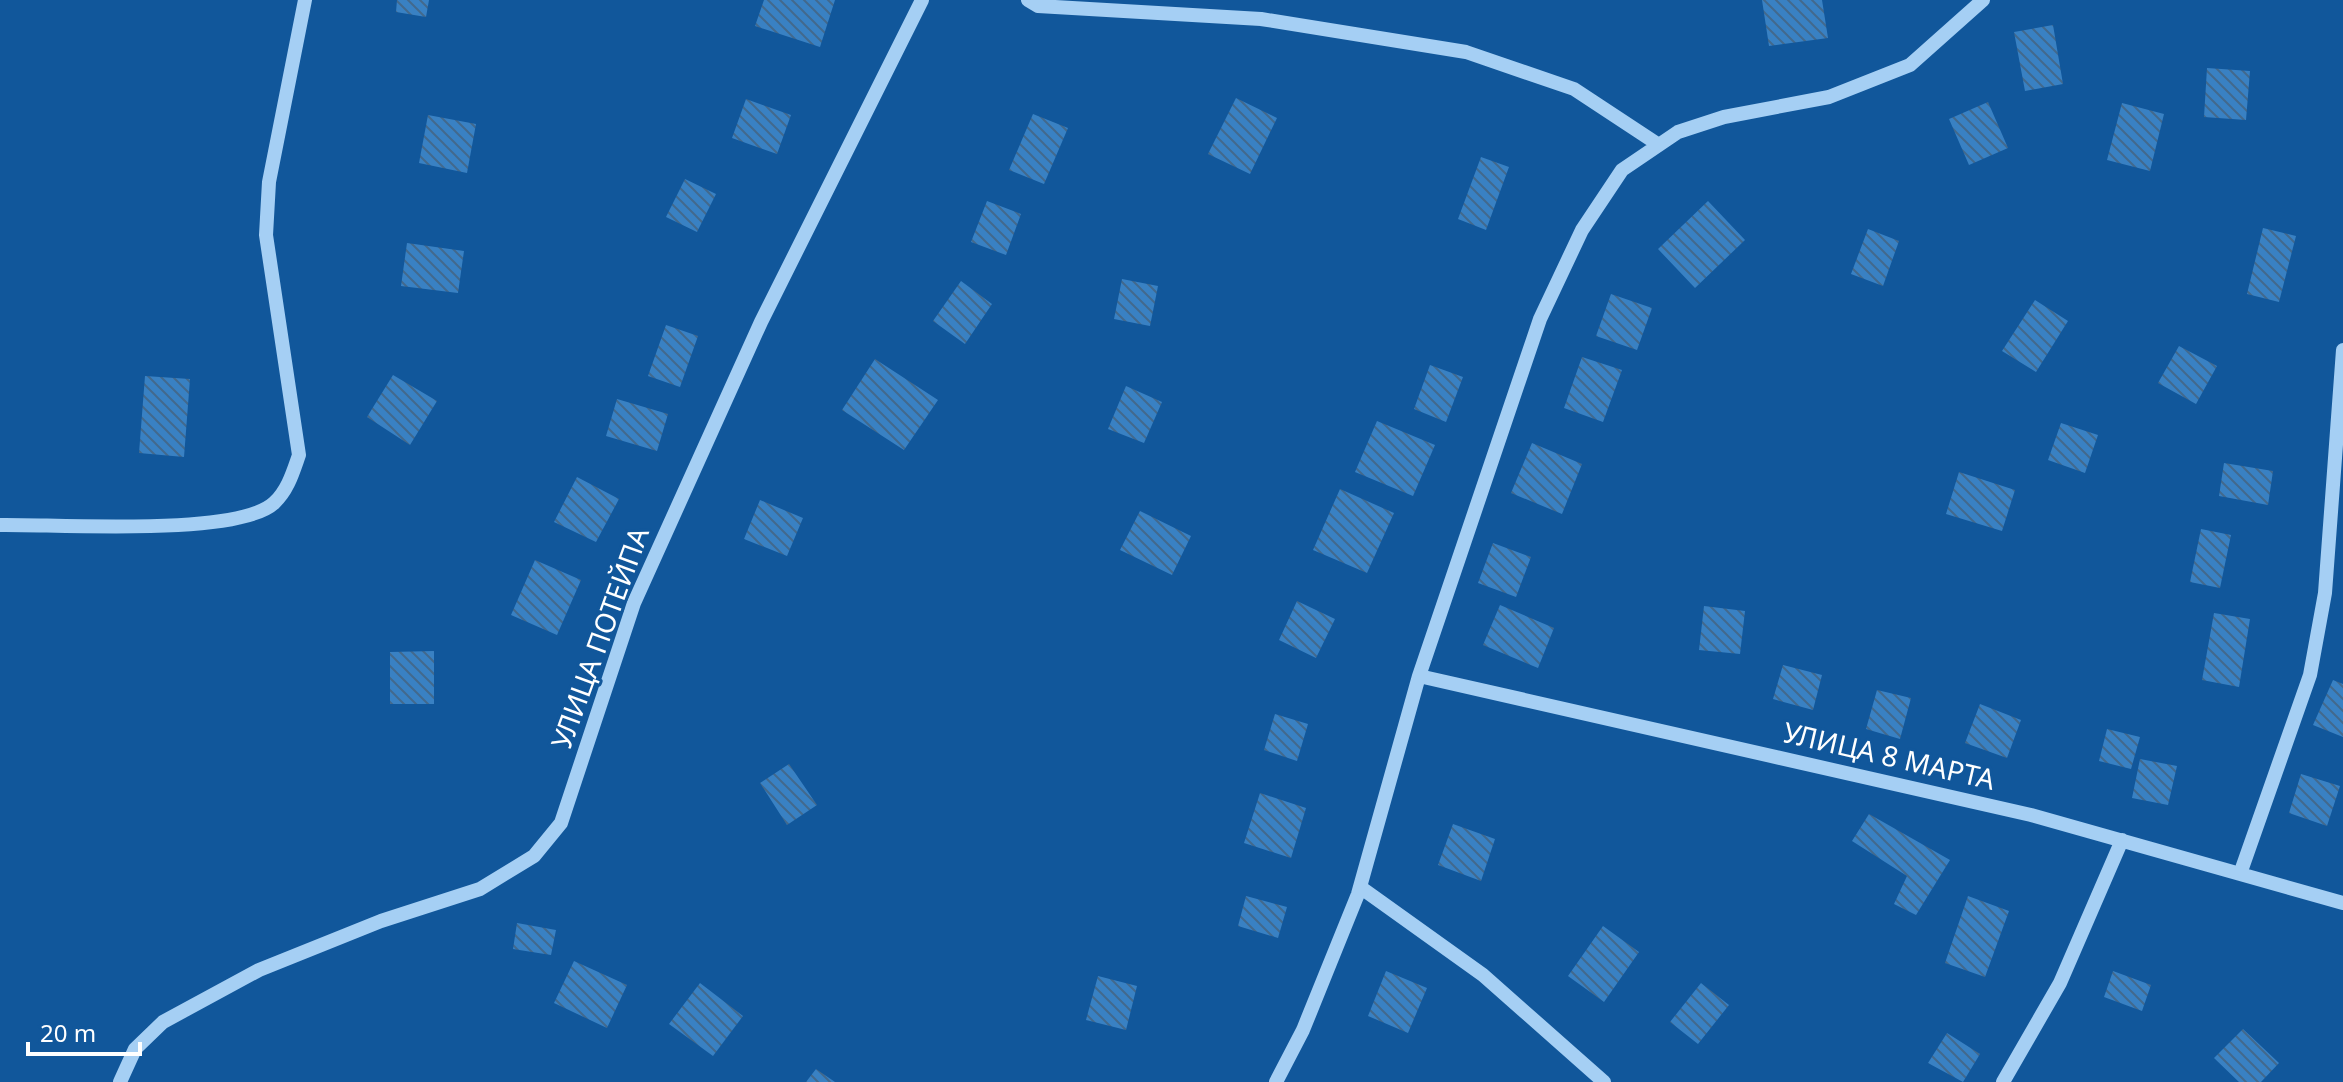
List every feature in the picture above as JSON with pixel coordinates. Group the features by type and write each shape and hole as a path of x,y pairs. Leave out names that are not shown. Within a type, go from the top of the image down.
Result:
{"street":[{"path":"0,525 208,524 249,516 273,504 291,481 299,455 266,235 269,182 305,0"},
{"name":"УЛИЦА ПОТЕЙПА","path":"120,1082 135,1049 163,1022 259,970 381,921 480,889 534,856 561,823 634,603 761,322 922,0"},
{"path":"1028,0 1038,6 1261,19 1466,52 1574,89 1659,145"},
{"path":"1276,1082 1303,1030 1360,887 1419,676 1540,319 1582,230 1622,170 1678,132 1724,117 1829,97 1910,65 1983,0"},
{"path":"2240,874 2310,675 2325,593 2343,350"},
{"name":"УЛИЦА 8 МАРТА","path":"1419,676 2031,815 2343,903"},
{"path":"2003,1082 2060,983 2122,840"},
{"path":"1360,887 1483,975 1604,1082"}],"building":[{"path":"397,0 429,0 426,17 396,12"},
{"path":"764,0 835,0 820,47 755,26"},
{"path":"1762,0 1822,0 1828,38 1769,46"},
{"path":"2053,25 2063,84 2025,91 2014,32"},
{"path":"2207,68 2250,71 2246,120 2204,117"},
{"path":"1236,98 1277,118 1250,174 1208,154"},
{"path":"746,99 791,115 777,154 732,138"},
{"path":"1988,102 2008,148 1969,165 1949,119"},
{"path":"2122,103 2164,114 2150,171 2107,160"},
{"path":"1033,114 1068,128 1044,184 1009,170"},
{"path":"428,115 476,124 467,173 419,163"},
{"path":"1481,157 1509,167 1486,230 1458,219"},
{"path":"685,179 716,194 697,232 666,217"},
{"path":"987,201 1021,214 1006,255 971,242"},
{"path":"1708,201 1745,240 1695,288 1658,249"},
{"path":"2263,228 2296,236 2279,302 2247,294"},
{"path":"1868,229 1899,241 1883,286 1851,274"},
{"path":"407,243 464,251 458,293 401,286"},
{"path":"1122,279 1158,286 1150,326 1114,319"},
{"path":"961,281 992,304 965,344 933,321"},
{"path":"1611,294 1652,308 1637,350 1596,336"},
{"path":"2035,300 2068,321 2036,372 2002,351"},
{"path":"666,325 698,336 680,387 648,376"},
{"path":"2179,346 2217,366 2196,404 2158,383"},
{"path":"1582,357 1622,370 1603,422 1564,408"},
{"path":"875,359 938,400 904,450 842,410"},
{"path":"1430,365 1463,377 1446,422 1414,409"},
{"path":"393,375 437,401 410,445 367,417"},
{"path":"145,376 190,379 184,457 139,453"},
{"path":"1126,386 1162,402 1144,443 1108,429"},
{"path":"617,399 668,414 657,451 606,436"},
{"path":"1377,421 1435,445 1413,496 1355,472"},
{"path":"2061,423 2098,435 2085,473 2048,460"},
{"path":"1532,443 1582,464 1562,514 1511,493"},
{"path":"2224,463 2273,471 2268,505 2219,496"},
{"path":"1959,472 2015,490 2002,531 1946,514"},
{"path":"577,477 619,499 596,542 554,522"},
{"path":"1340,489 1394,513 1367,573 1313,550"},
{"path":"760,500 803,518 787,556 744,539"},
{"path":"1140,511 1191,536 1172,575 1120,550"},
{"path":"2201,529 2231,535 2220,588 2190,582"},
{"path":"1493,543 1531,557 1516,597 1478,583"},
{"path":"535,560 581,580 557,635 511,615"},
{"path":"1297,601 1335,619 1316,658 1279,640"},
{"path":"1500,605 1554,628 1538,668 1483,645"},
{"path":"1704,606 1745,611 1740,654 1699,650"},
{"path":"2214,613 2250,619 2239,687 2202,680"},
{"path":"434,651 434,704 390,704 390,652"},
{"path":"1783,665 1822,675 1813,710 1773,699"},
{"path":"2333,680 2343,684 2343,737 2313,725"},
{"path":"1877,690 1911,698 1900,739 1866,729"},
{"path":"1980,704 2021,720 2007,758 1965,743"},
{"path":"1275,714 1308,724 1297,761 1264,750"},
{"path":"2107,729 2140,737 2131,769 2099,761"},
{"path":"2140,759 2177,766 2168,805 2132,798"},
{"path":"789,764 817,805 787,825 760,783"},
{"path":"2301,774 2340,786 2327,826 2289,813"},
{"path":"1260,793 1306,808 1291,858 1244,843"},
{"path":"1869,814 1950,860 1916,915 1894,904 1907,876 1852,841"},
{"path":"1453,824 1495,839 1481,881 1438,865"},
{"path":"1246,896 1287,907 1278,938 1238,926"},
{"path":"1968,896 2009,911 1985,977 1945,963"},
{"path":"517,923 556,930 551,955 513,949"},
{"path":"1603,926 1639,952 1604,1002 1568,976"},
{"path":"574,961 627,985 607,1028 554,1003"},
{"path":"1386,971 1427,988 1408,1033 1368,1016"},
{"path":"2113,971 2151,985 2142,1011 2104,997"},
{"path":"1098,976 1137,986 1126,1030 1086,1020"},
{"path":"700,983 743,1016 713,1056 669,1024"},
{"path":"1701,983 1729,1005 1698,1044 1670,1022"},
{"path":"2243,1029 2279,1063 2261,1082 2239,1082 2214,1058"},
{"path":"1947,1033 1980,1054 1963,1082 1928,1063"},
{"path":"816,1069 835,1082 806,1082"}]}
